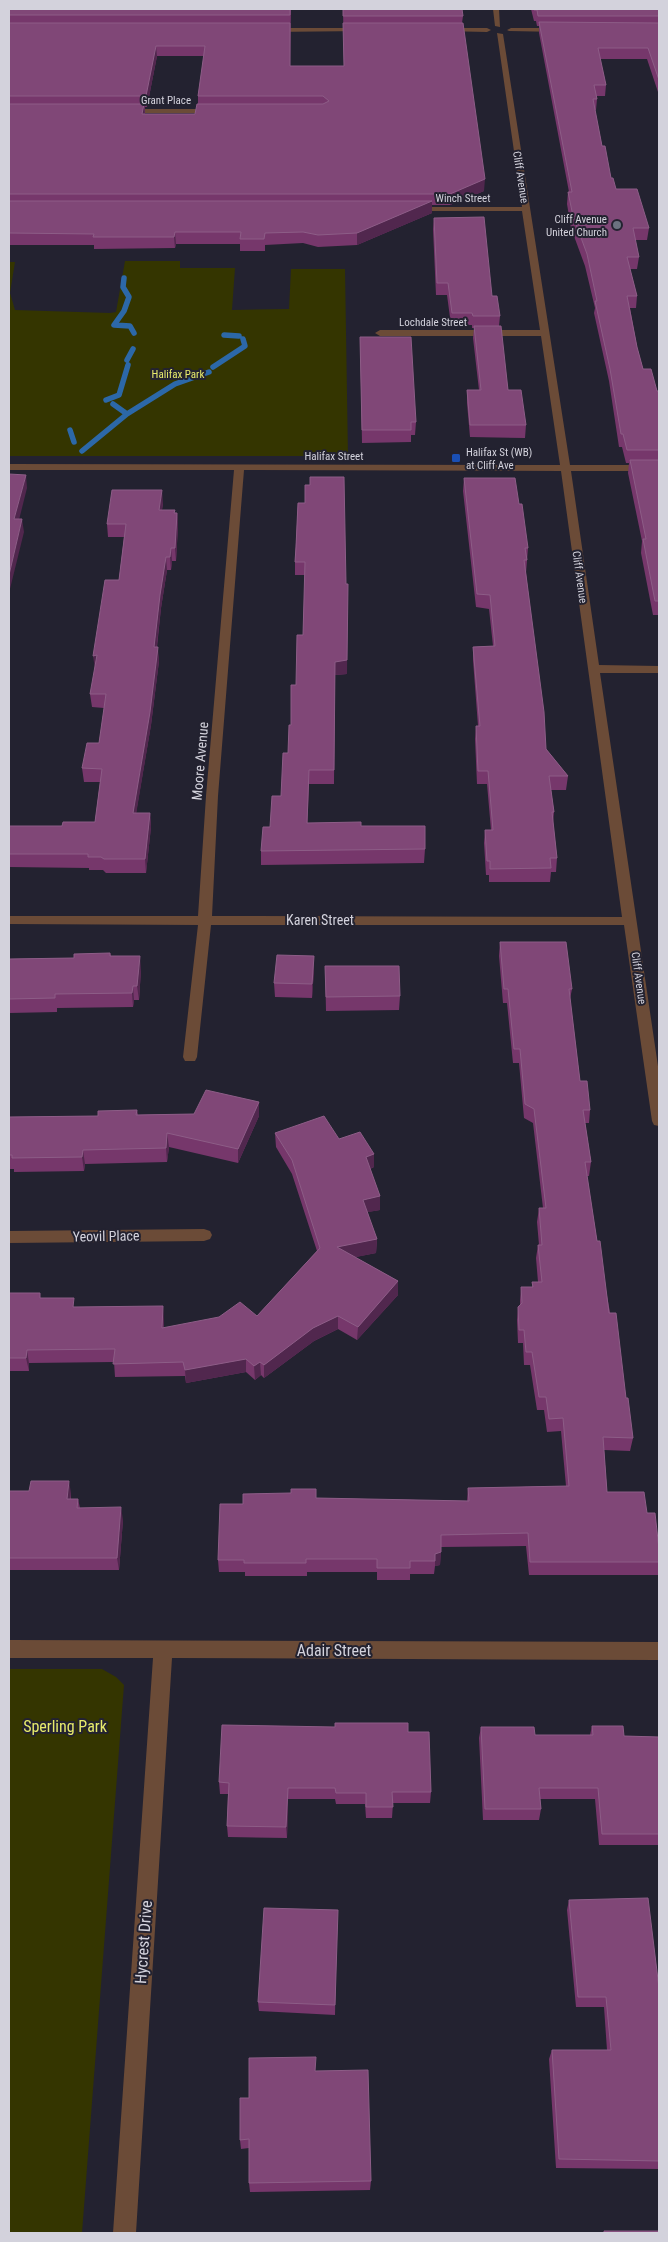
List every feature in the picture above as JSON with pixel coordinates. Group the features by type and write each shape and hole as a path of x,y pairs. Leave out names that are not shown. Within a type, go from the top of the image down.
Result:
{"street":[{"name":"Cliff Avenue","path":"496,9 546,333 659,1121"},
{"path":"434,30 487,30 491,26 498,30 505,26 511,30 572,30"},
{"path":"266,30 374,30"},
{"name":"Grant Place","path":"117,111 225,111"},
{"name":"Winch Street","path":"404,209 526,209"},
{"name":"Lochdale Street","path":"380,333 546,333"},
{"name":"Halifax Street","path":"9,467 659,468"},
{"name":"Moore Avenue","path":"190,1057 206,920 212,796 240,468"},
{"path":"594,669 659,669"},
{"name":"Karen Street","path":"9,920 631,921"},
{"name":"Yeovil Place","path":"9,1237 204,1235"},
{"name":"Adair Street","path":"9,1649 659,1651"},
{"name":"Hycrest Drive","path":"124,2233 163,1650"}],"green space":[{"name":"Halifax Park","path":"125,261 180,261 180,268 235,268 232,310 289,309 291,269 345,269 348,456 9,456 9,262 15,262 10,293 15,310 110,313 116,312"},
{"name":"Sperling Park","path":"9,1669 102,1669 116,1677 124,1685 82,2233 9,2233"}],"building":[{"path":"9,9 290,9 290,15 9,15"},
{"path":"343,9 462,9 463,16 343,16"},
{"path":"534,9 659,9 659,16 538,16 537,10"},
{"path":"539,22 659,23 659,80 648,48 598,48 606,85 594,85 597,99 593,99 602,146 605,146 611,178 613,178 616,189 637,189 649,228 633,228 639,257 627,257 637,296 627,296 643,369 651,369 657,391 659,391 659,450 627,450 623,434 621,434 587,254 573,216 568,192 572,192"},
{"path":"9,23 290,23 290,66 344,66 343,23 463,23 485,179 450,194 9,194 9,104 144,104 142,114 195,114 197,104 323,104 329,101 323,96 198,96 205,46 156,46 146,96 9,96"},
{"path":"9,201 432,201 357,233 318,235 303,232 265,233 264,239 240,239 241,232 175,232 174,237 93,237 94,234 9,233"},
{"path":"484,217 492,296 497,296 500,316 473,316 472,313 452,313 448,283 437,283 434,218"},
{"path":"474,326 501,326 508,390 521,390 526,425 470,425 467,390 481,390"},
{"path":"360,337 411,337 416,422 411,422 411,430 362,430"},
{"path":"630,460 659,460 659,601 655,601 643,539 646,539"},
{"path":"9,474 26,475 14,519 22,519 9,575"},
{"path":"310,477 344,477 346,584 348,584 347,660 335,662 334,770 309,770 307,823 361,822 361,826 425,826 425,849 261,851 263,827 270,827 272,796 281,796 283,753 288,753 289,725 291,725 291,685 296,685 297,635 303,635 305,562 295,562 298,503 305,503 305,485 310,485"},
{"path":"464,478 515,478 519,504 522,504 528,548 525,548 527,560 524,560 544,712 546,749 568,776 549,776 557,858 550,858 551,868 490,869 490,861 487,861 485,830 493,830 488,771 478,771 476,726 480,726 473,647 495,646 490,595 477,594"},
{"path":"112,490 162,490 159,510 175,510 174,513 177,513 175,548 171,548 170,557 166,557 160,595 154,647 158,647 150,712 133,813 150,813 145,859 104,859 101,857 88,857 88,854 9,854 9,826 62,826 63,822 95,822 102,769 82,768 87,743 99,743 106,694 90,694 97,655 93,656 105,580 119,580 126,524 107,524"},
{"path":"500,942 566,942 572,989 569,989 580,1081 587,1081 590,1110 583,1110 591,1162 585,1162 597,1241 600,1241 609,1313 616,1313 626,1398 628,1398 633,1438 603,1437 607,1492 644,1492 647,1513 655,1513 659,1562 530,1562 528,1533 441,1535 441,1552 435,1554 435,1561 410,1561 410,1568 377,1568 377,1559 306,1559 306,1563 244,1563 244,1560 218,1560 220,1504 243,1504 243,1494 291,1493 291,1489 316,1489 316,1498 469,1501 468,1488 569,1486 563,1418 549,1419 546,1397 539,1397 532,1352 526,1352 524,1330 519,1330 518,1307 522,1303 521,1287 533,1287 532,1282 542,1282 538,1245 542,1245 539,1208 546,1208 534,1109 525,1104 520,1049 514,1049 508,989 504,989"},
{"path":"110,953 110,956 140,956 137,986 133,986 132,993 55,994 55,998 9,999 9,959 74,958 74,954"},
{"path":"277,955 314,956 312,984 274,983"},
{"path":"325,966 399,966 400,996 326,997"},
{"path":"206,1090 259,1102 238,1149 167,1133 166,1148 83,1150 82,1157 12,1158 12,1155 9,1155 9,1117 98,1116 98,1111 137,1110 136,1115 194,1114"},
{"path":"324,1116 339,1139 360,1132 374,1154 366,1157 380,1196 363,1200 377,1239 337,1247 398,1281 358,1327 338,1316 313,1328 264,1365 260,1362 254,1366 246,1359 185,1370 183,1362 113,1364 115,1349 27,1350 26,1358 9,1358 9,1293 40,1293 40,1298 74,1298 73,1307 163,1306 162,1328 219,1317 240,1302 257,1316 320,1248 292,1160 275,1133"},
{"path":"31,1481 69,1481 67,1499 78,1499 77,1508 121,1507 117,1558 9,1558 9,1491 29,1491"},
{"path":"335,1723 408,1723 408,1732 429,1732 431,1792 392,1792 393,1807 366,1807 366,1793 336,1793 335,1788 288,1788 286,1827 227,1826 229,1783 219,1782 222,1725 335,1727"},
{"path":"592,1726 623,1726 624,1736 659,1737 659,1834 602,1834 598,1788 539,1788 541,1809 485,1809 481,1727 534,1727 535,1735 593,1735"},
{"path":"648,1898 659,1988 659,2161 559,2159 552,2050 611,2050 606,1997 578,1997 569,1900"},
{"path":"264,1908 338,1910 335,2005 258,2002"},
{"path":"316,2057 315,2071 368,2070 371,2181 249,2183 249,2139 240,2140 240,2098 249,2098 249,2058"},
{"path":"604,2231 659,2231 659,2233 604,2233"}],"waterway":[{"path":"124,278 123,287 129,297 124,311 114,325 130,326 134,333"},
{"path":"224,335 239,336"},
{"path":"213,367 245,346 243,339"},
{"path":"127,360 133,349"},
{"path":"106,400 119,395 128,365"},
{"path":"127,414 175,384 209,372"},
{"path":"113,404 127,414"},
{"path":"82,451 127,414"},
{"path":"70,430 74,442"}],"place":[{"name":"Cliff Avenue United Church","path":"617,225"},
{"name":"Halifax St (WB) at Cliff Ave","path":"456,458"}]}
